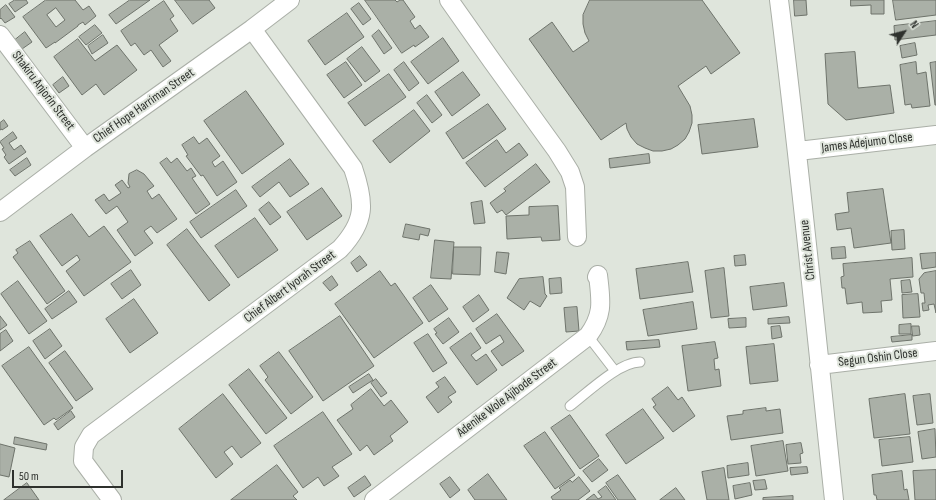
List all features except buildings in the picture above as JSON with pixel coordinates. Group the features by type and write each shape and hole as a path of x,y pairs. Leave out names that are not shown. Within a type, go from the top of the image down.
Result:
{"street":[{"name":"Chief Hope Harriman Street","path":"0,212 85,148 252,30 290,0"},
{"path":"449,0 557,151 570,172 575,187 577,237"},
{"name":"Christ Avenue","path":"779,0 798,151 834,500"},
{"name":"Chief Albert Iyorah Street","path":"112,500 84,461 84,447 91,435 340,249 357,227 362,206 360,189 353,168 252,30"},
{"name":"Shakiru Anjorin Street","path":"0,35 85,148"},
{"name":"James Adejumo Close","path":"798,151 936,135"},
{"name":"Adenike Wole Ajibode Street","path":"374,500 588,336 596,326 601,306 598,275 597,277"},
{"name":"Segun Oshin Close","path":"819,365 936,351"}],"lane":[{"path":"588,336 615,371"},
{"path":"570,406 615,371 634,362 640,362"}]}
